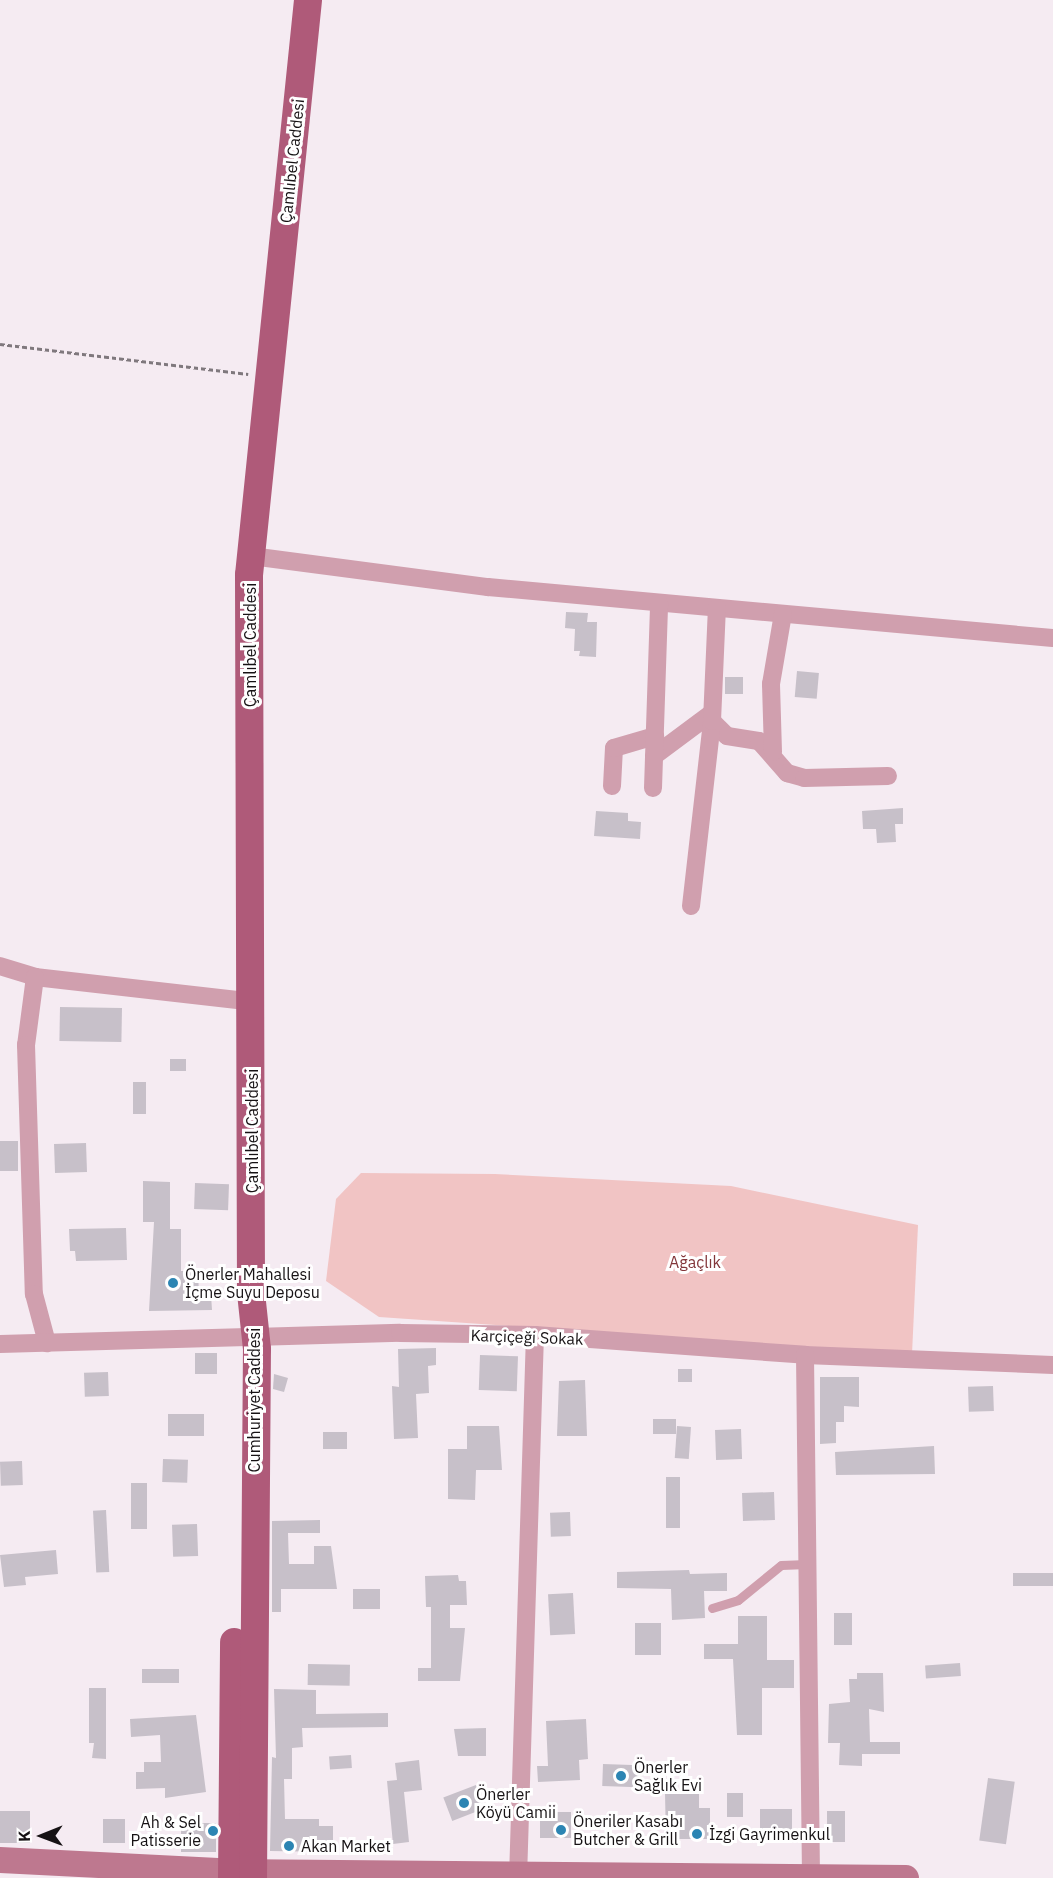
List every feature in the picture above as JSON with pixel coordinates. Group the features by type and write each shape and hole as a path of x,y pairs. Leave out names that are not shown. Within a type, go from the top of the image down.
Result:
{"main road":[{"name":"Çamlıbel Caddesi","path":"251,1293 253,1002 251,556 308,0"},
{"name":"Cumhuriyet Caddesi","path":"243,1875 251,1293"},
{"path":"0,1860 243,1875 906,1878"}],"street":[{"path":"251,556 488,587 1053,638"},
{"path":"653,788 659,603"},
{"path":"691,906 712,717 717,608"},
{"path":"773,752 771,684 783,614"},
{"path":"712,717 727,736 759,741 773,752 787,773 804,778 888,776"},
{"path":"654,756 712,717"},
{"path":"612,786 614,748 655,736"},
{"path":"0,966 35,977 253,1002"},
{"path":"35,977 26,1045 34,1294 47,1343"},
{"path":"518,1878 535,1335"},
{"name":"Karçiçeği Sokak","path":"0,1344 249,1337 535,1335 805,1355 1053,1365"},
{"path":"805,1355 811,1877"}],"lane":[{"path":"712,1608 738,1600 781,1565 807,1564"}],"path":[{"path":"0,344 270,377"}],"green space":[{"name":"Ağaçlık","path":"361,1173 495,1174 731,1186 918,1225 912,1354 379,1317 326,1281 336,1199"}],"building":[{"path":"566,612 588,613 587,622 597,622 596,657 579,656 580,651 574,651 575,629 565,628"},
{"path":"797,671 819,673 817,699 795,697"},
{"path":"725,677 743,677 743,694 725,694"},
{"path":"903,808 903,824 895,824 896,842 877,843 876,829 863,829 862,811"},
{"path":"596,811 628,813 628,821 641,822 640,839 594,836"},
{"path":"60,1007 122,1008 121,1042 59,1041"},
{"path":"170,1059 186,1059 186,1071 170,1071"},
{"path":"133,1082 146,1082 146,1114 133,1114"},
{"path":"0,1141 18,1141 18,1171 0,1171"},
{"path":"86,1143 87,1172 55,1173 54,1144"},
{"path":"143,1181 170,1182 170,1229 181,1229 181,1271 198,1271 199,1295 211,1295 212,1310 149,1311 154,1222 143,1222"},
{"path":"195,1183 229,1184 228,1210 194,1209"},
{"path":"126,1228 127,1260 76,1261 75,1251 70,1251 69,1229"},
{"path":"436,1348 436,1365 428,1366 429,1393 416,1394 418,1438 394,1439 392,1386 399,1387 398,1349"},
{"path":"195,1353 217,1353 217,1374 195,1374"},
{"path":"480,1355 518,1356 517,1391 479,1390"},
{"path":"678,1369 692,1369 692,1382 678,1382"},
{"path":"108,1372 109,1396 85,1397 84,1373"},
{"path":"274,1374 288,1378 284,1392 273,1389"},
{"path":"820,1377 859,1377 859,1407 844,1406 844,1422 836,1422 836,1443 820,1444"},
{"path":"585,1380 587,1436 557,1436 559,1381"},
{"path":"993,1386 994,1411 969,1412 968,1387"},
{"path":"168,1414 204,1414 204,1436 168,1436"},
{"path":"653,1419 676,1419 676,1434 653,1434"},
{"path":"467,1426 499,1426 502,1470 476,1470 475,1500 448,1499 448,1449 467,1449"},
{"path":"677,1426 691,1427 689,1459 675,1458"},
{"path":"741,1429 742,1459 716,1460 715,1430"},
{"path":"323,1432 347,1432 347,1449 323,1449"},
{"path":"934,1446 935,1474 836,1475 835,1452"},
{"path":"163,1459 188,1460 187,1483 162,1482"},
{"path":"22,1461 23,1485 1,1486 0,1462"},
{"path":"666,1477 680,1477 680,1528 666,1528"},
{"path":"131,1483 147,1483 147,1529 131,1529"},
{"path":"774,1492 775,1520 743,1521 742,1493"},
{"path":"106,1510 109,1572 96,1573 93,1511"},
{"path":"570,1512 571,1536 551,1537 550,1513"},
{"path":"320,1520 320,1533 288,1533 289,1564 314,1564 314,1546 331,1546 337,1589 281,1589 281,1612 272,1612 272,1521"},
{"path":"197,1524 198,1556 173,1557 172,1525"},
{"path":"56,1550 58,1574 25,1577 26,1585 4,1587 0,1555"},
{"path":"689,1570 690,1574 727,1573 727,1591 704,1591 705,1618 672,1620 671,1589 617,1588 617,1572"},
{"path":"1013,1573 1053,1573 1053,1586 1013,1586"},
{"path":"458,1575 459,1581 466,1581 467,1605 450,1605 450,1628 465,1628 460,1681 418,1681 418,1668 431,1668 431,1607 426,1607 425,1576"},
{"path":"353,1589 380,1589 380,1609 353,1609"},
{"path":"573,1593 575,1634 550,1635 548,1594"},
{"path":"834,1613 852,1613 852,1645 834,1645"},
{"path":"738,1616 767,1616 767,1660 794,1660 794,1688 762,1688 762,1735 737,1735 733,1659 704,1659 704,1644 738,1644"},
{"path":"635,1623 661,1623 661,1655 635,1655"},
{"path":"960,1663 961,1676 926,1678 925,1665"},
{"path":"308,1664 350,1665 350,1686 308,1685"},
{"path":"142,1669 179,1669 179,1683 142,1683"},
{"path":"857,1673 883,1673 884,1712 869,1709 870,1742 900,1742 900,1754 862,1754 862,1766 839,1765 840,1743 828,1743 829,1704 850,1702 849,1679 857,1679"},
{"path":"89,1688 106,1688 106,1759 92,1758 94,1743 89,1743"},
{"path":"274,1689 316,1690 316,1714 388,1713 388,1727 302,1728 303,1747 292,1748 292,1779 284,1779 285,1819 319,1819 319,1826 333,1826 333,1852 270,1851 272,1757 276,1758"},
{"path":"196,1715 206,1792 165,1798 165,1788 136,1789 136,1772 144,1772 144,1762 161,1762 160,1735 131,1737 130,1719"},
{"path":"586,1719 588,1759 579,1760 580,1780 538,1782 537,1766 548,1766 546,1721"},
{"path":"486,1728 486,1756 458,1756 454,1729"},
{"path":"351,1755 352,1768 330,1770 329,1757"},
{"path":"419,1760 422,1790 404,1792 409,1842 393,1844 387,1781 397,1780 395,1763"},
{"name":"Önerler Sağlık Evi","path":"603,1764 639,1765 638,1787 602,1786"},
{"path":"988,1778 1015,1782 1006,1844 979,1840"},
{"name":"Önerler Köyü Camii","path":"476,1785 485,1808 452,1821 443,1798"},
{"path":"727,1793 743,1793 743,1817 727,1817"},
{"path":"665,1794 699,1794 699,1808 710,1808 710,1839 666,1839"},
{"path":"760,1809 792,1809 792,1841 760,1841"},
{"path":"0,1811 30,1811 30,1843 0,1843"},
{"path":"827,1811 845,1811 845,1842 827,1842"},
{"path":"540,1812 571,1812 571,1838 540,1838"},
{"path":"103,1819 125,1819 125,1843 103,1843"},
{"path":"181,1823 216,1823 216,1852 181,1852"}],"place":[{"name":"Önerler Mahallesi İçme Suyu Deposu","path":"173,1283"},
{"name":"Önerler Sağlık Evi","path":"621,1776"},
{"name":"Önerler Köyü Camii","path":"464,1803"},
{"name":"Öneriler Kasabı Butcher & Grill","path":"561,1830"},
{"name":"Ah & Sel Patisserie","path":"213,1831"},
{"name":"İzgi Gayrimenkul","path":"697,1834"},
{"name":"Akan Market","path":"289,1846"}]}
